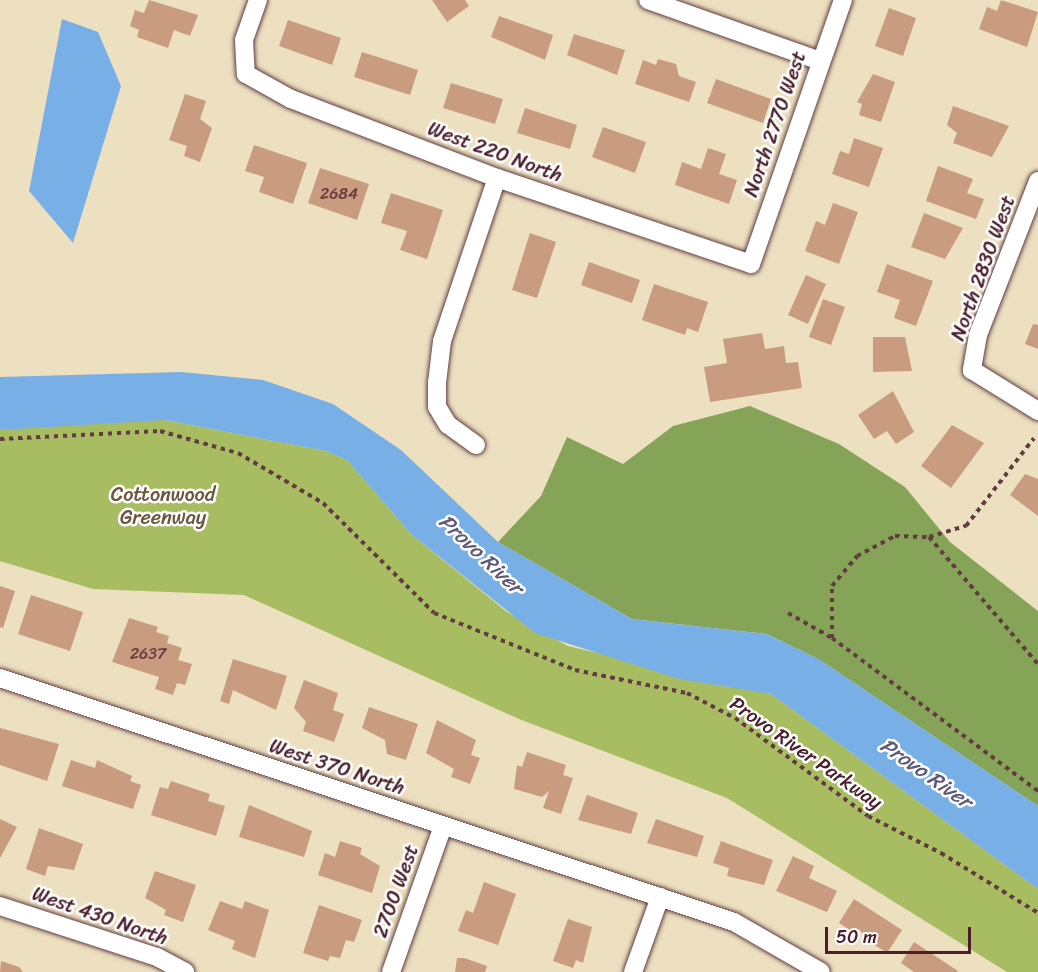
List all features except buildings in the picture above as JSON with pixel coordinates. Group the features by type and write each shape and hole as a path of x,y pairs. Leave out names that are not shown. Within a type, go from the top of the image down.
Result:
{"street":[{"name":"West 220 North","path":"258,0 243,58 246,74 291,99 497,178 751,264"},
{"path":"648,0 820,61"},
{"name":"North 2770 West","path":"751,264 843,0"},
{"path":"476,445 448,425 437,407 442,341 460,281 497,178"},
{"name":"North 2830 West","path":"1038,181 978,335 972,370 1038,411"},
{"name":"West 370 North","path":"0,678 734,922 821,972"},
{"name":"2700 West","path":"391,972 443,826"},
{"path":"633,972 660,897"},
{"name":"West 430 North","path":"0,906 157,957 185,972"}],"path":[{"name":"Provo River Parkway","path":"0,439 160,431 238,453 323,503 434,613 575,670 687,693 735,718 868,816 941,853 1038,913"},
{"path":"832,638 832,586 857,555 895,536 929,537 966,526 1034,438"},
{"path":"929,537 1038,664"},
{"path":"788,613 832,638 1038,791"}],"green space":[{"path":"750,406 839,444 905,487 950,542 1038,611 1038,806 820,660 767,634 632,619 498,542 541,496 567,437 623,464 673,426"},
{"name":"Cottonwood Greenway","path":"117,420 165,420 326,451 347,460 412,535 507,612 568,646 771,694 1038,889 1038,972 1007,972 727,798 519,719 244,595 93,589 0,561 0,430"}],"water":[{"path":"62,19 98,32 121,86 73,243 29,191"},
{"name":"Provo River","path":"181,372 263,380 333,404 401,450 498,542 632,619 767,634 820,660 1038,806 1038,889 771,694 679,679 535,633 412,535 347,460 326,451 165,420 0,430 0,377"}]}
